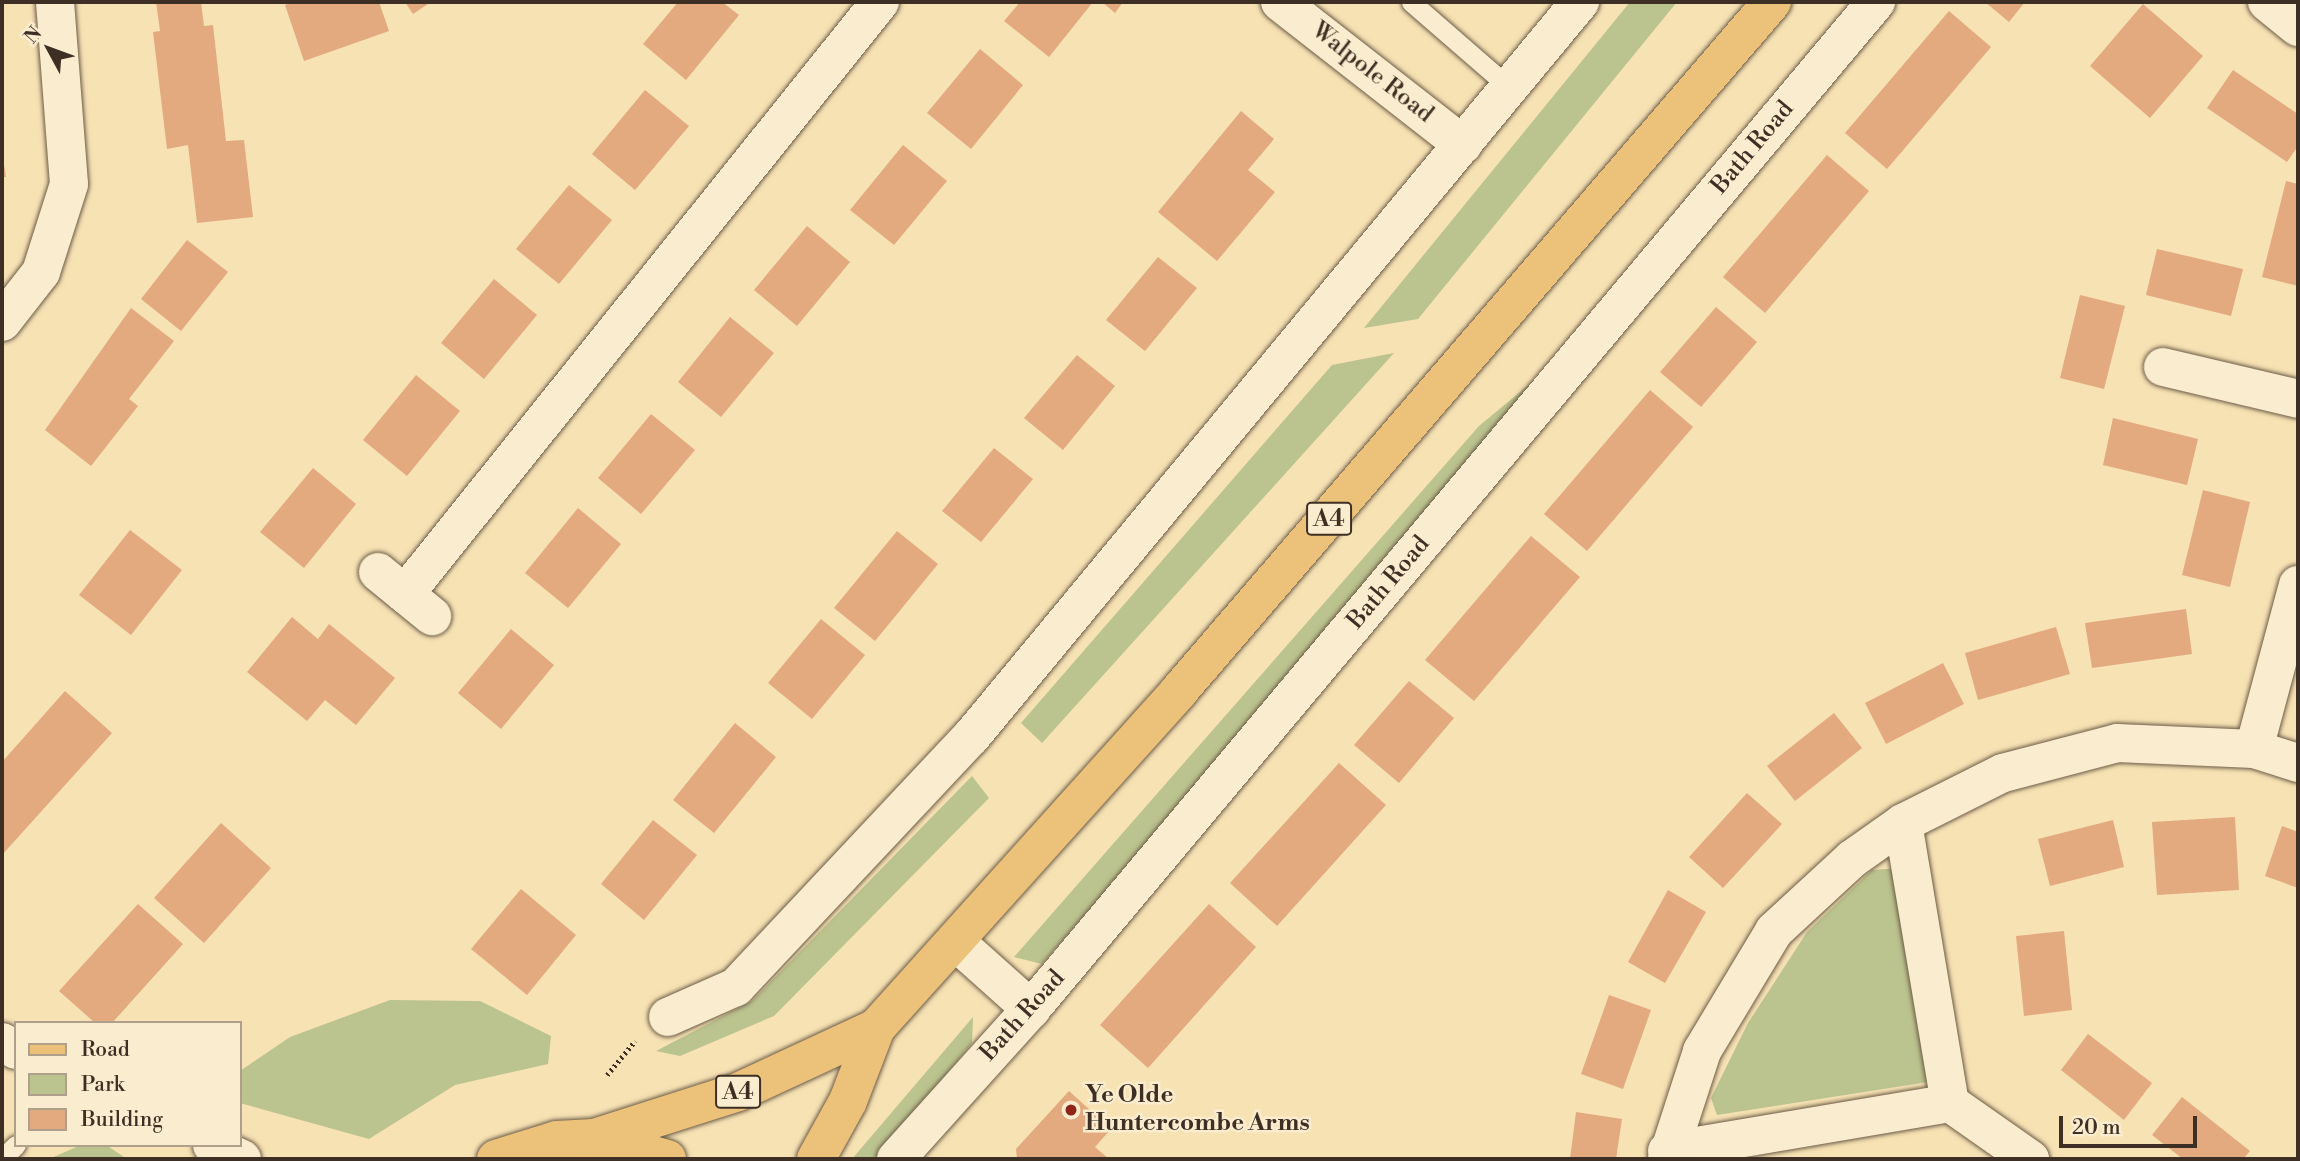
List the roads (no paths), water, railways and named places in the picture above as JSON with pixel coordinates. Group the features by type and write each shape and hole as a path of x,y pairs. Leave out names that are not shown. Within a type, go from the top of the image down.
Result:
{"main road":[{"name":"A4","path":"816,1159 848,1101 876,1028 956,942 1772,2"},
{"name":"A4","path":"594,1138 738,1092 876,1028"},
{"path":"496,1159 556,1140 594,1138 667,1159"}],"street":[{"path":"2,322 41,272 69,184 55,2"},
{"path":"405,594 880,2"},
{"name":"Walpole Road","path":"1280,2 1463,145"},
{"path":"668,1017 736,986 971,737 1580,2"},
{"name":"Bath Road","path":"896,1159 1031,1009 1876,2"},
{"path":"2267,2 2298,27"},
{"path":"2163,367 2298,399"},
{"path":"2254,749 2298,585"},
{"path":"2030,1159 1950,1103 1667,1155 1702,1051 1774,931 1852,859 1903,823 2003,773 2117,743 2254,749 2298,763"},
{"path":"1903,823 1950,1103"},
{"path":"956,942 1031,1009"},
{"path":"216,1147 242,1159"}],"lane":[{"path":"1412,2 1510,88"}],"place":[{"name":"Ye Olde Huntercombe Arms","path":"1071,1110"}]}
